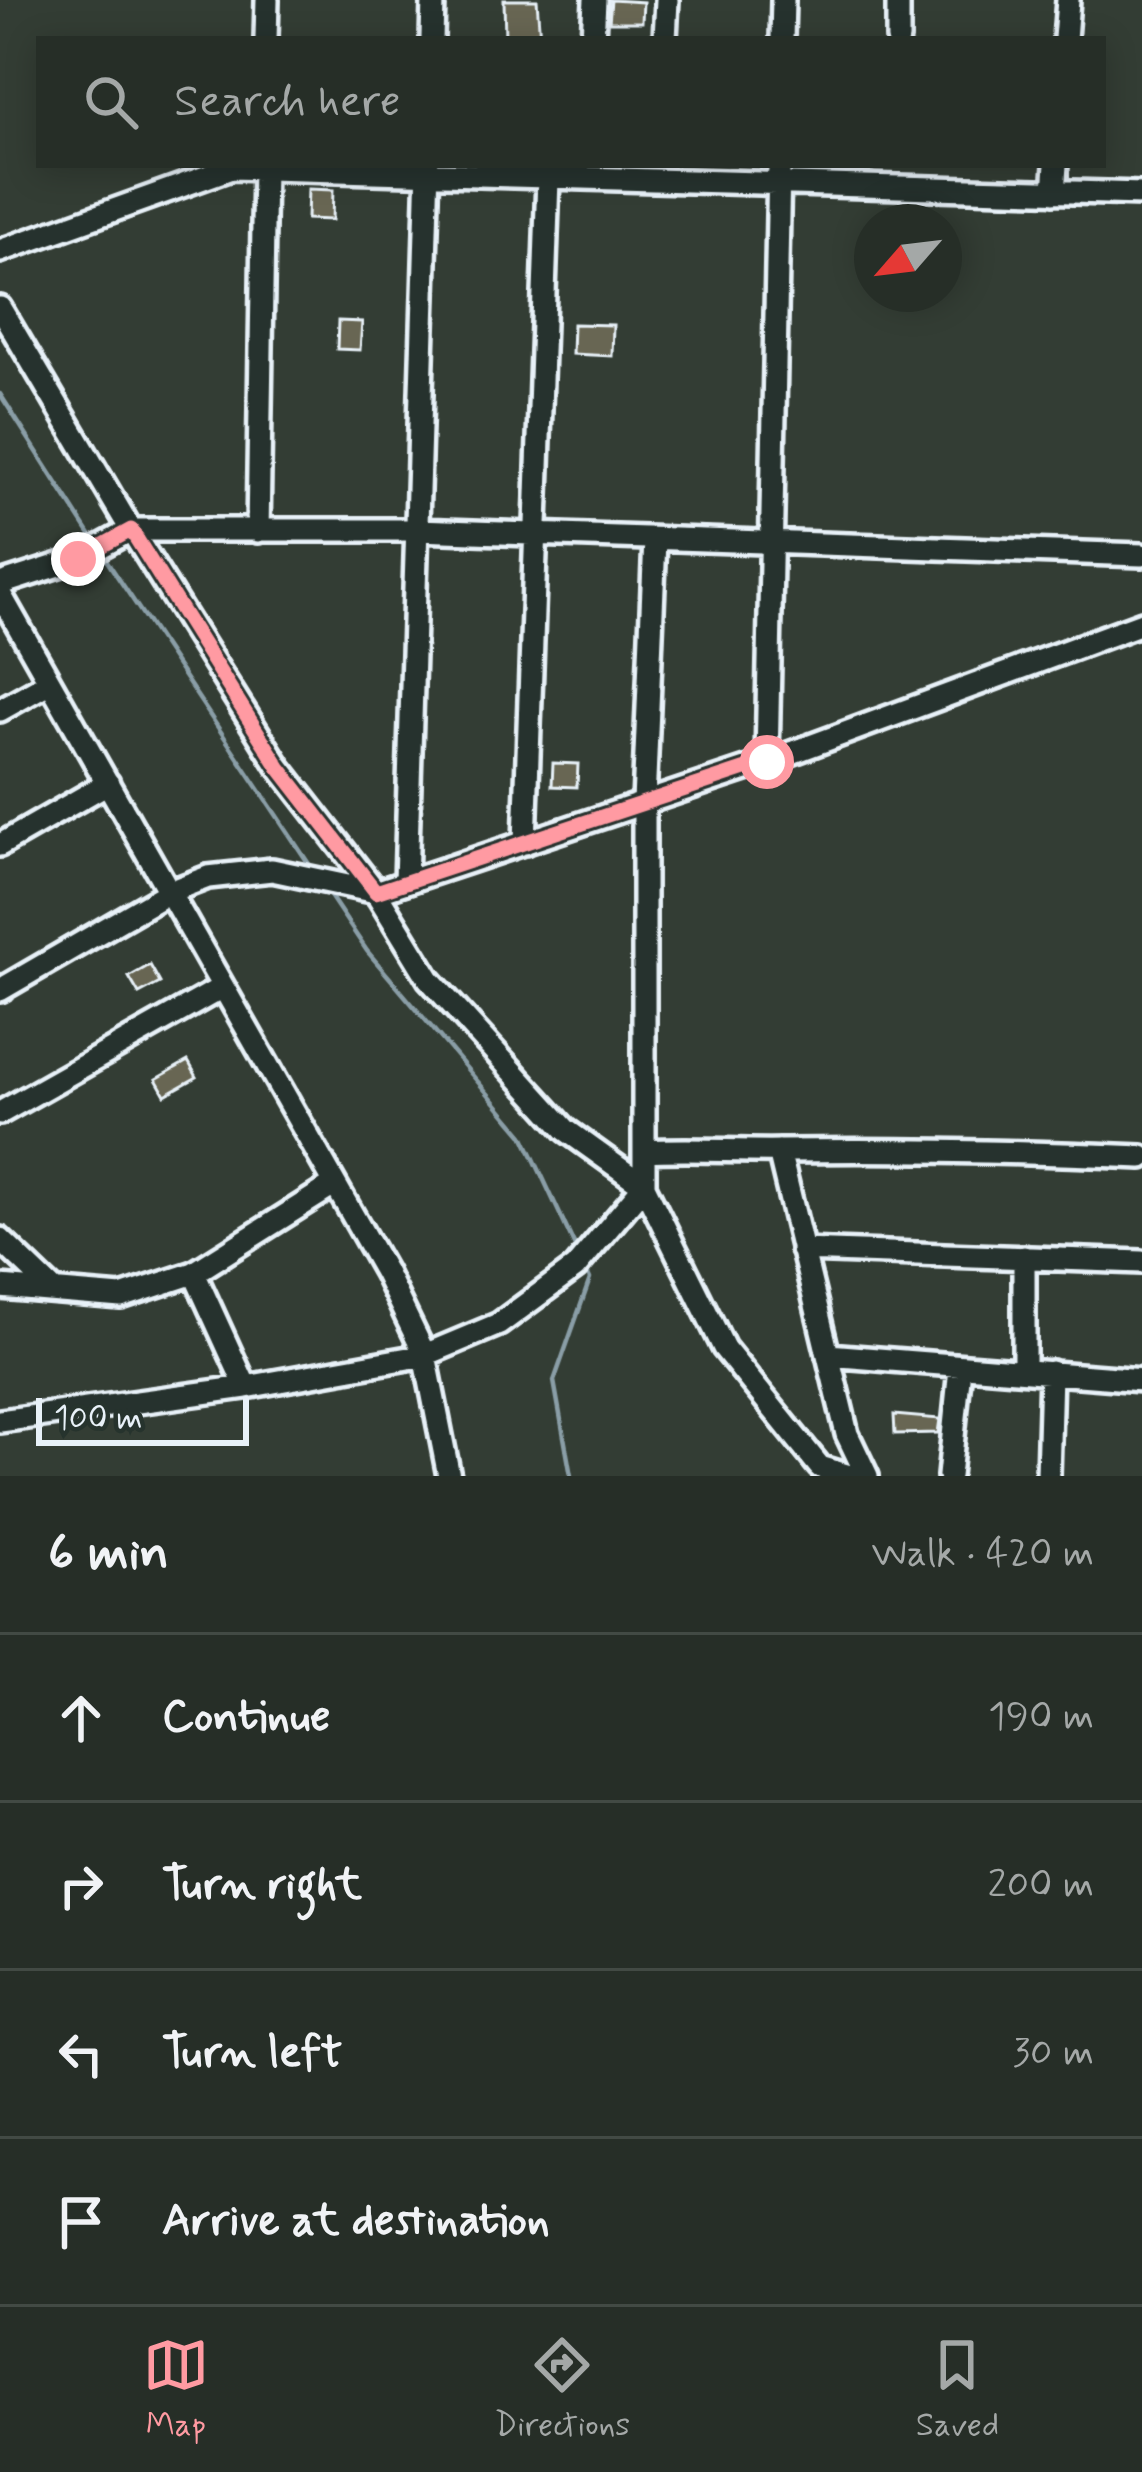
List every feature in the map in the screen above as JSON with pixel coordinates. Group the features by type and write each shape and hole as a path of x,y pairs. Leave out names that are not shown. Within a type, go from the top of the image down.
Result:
{"street":[{"path":"266,36 267,0"},
{"path":"432,36 433,0"},
{"path":"593,36 595,0"},
{"path":"665,36 667,0"},
{"path":"782,36 783,0"},
{"path":"898,0 898,36"},
{"path":"1065,36 1068,0"},
{"path":"0,251 231,168"},
{"path":"258,531 264,168"},
{"path":"319,168 548,178 590,172 899,176 1054,192 1142,194"},
{"path":"1054,192 1056,168"},
{"path":"406,882 428,170"},
{"path":"767,762 779,175"},
{"path":"525,843 548,178"},
{"path":"0,308 279,767 376,892 429,979 566,1130 644,1186"},
{"path":"0,584 78,559 131,530 417,530 1142,555"},
{"path":"655,539 644,802 644,1186 724,1348 820,1467 850,1476"},
{"path":"0,594 335,1184 425,1355 449,1476"},
{"path":"0,990 169,892 208,877 272,870 376,892 767,762 1142,622"},
{"path":"0,710 50,682"},
{"path":"0,845 108,783"},
{"path":"0,1113 223,987"},
{"path":"645,1151 881,1148 1142,1157"},
{"path":"778,1151 847,1434 867,1476"},
{"path":"0,1287 121,1297 194,1273 335,1184"},
{"path":"0,1421 246,1388 425,1355 499,1324 574,1268 644,1186"},
{"path":"0,1239 52,1289"},
{"path":"802,1250 1142,1262"},
{"path":"1024,1257 1024,1370"},
{"path":"194,1273 246,1388"},
{"path":"828,1355 1142,1380"},
{"path":"949,1476 960,1368"},
{"path":"1048,1476 1051,1372"}],"building":[{"path":"504,0 537,0 540,36 505,36"},
{"path":"611,0 643,2 642,22 609,22"},
{"path":"308,189 333,190 332,220 307,219"},
{"path":"338,321 362,322 360,350 337,349"},
{"path":"573,324 613,325 612,356 572,354"},
{"path":"553,763 578,764 577,787 552,786"},
{"path":"150,965 160,983 139,994 129,977"},
{"path":"188,1061 197,1077 165,1095 156,1079"},
{"path":"894,1415 940,1419 938,1433 895,1434"}],"waterway":[{"path":"0,394 94,541"},
{"path":"103,555 313,870"},
{"path":"326,890 367,951 523,1135 578,1253"},
{"path":"571,1476 554,1381 590,1279 585,1268"}],"route":[{"path":"78,559 131,530 279,767 376,892 767,762"}]}
